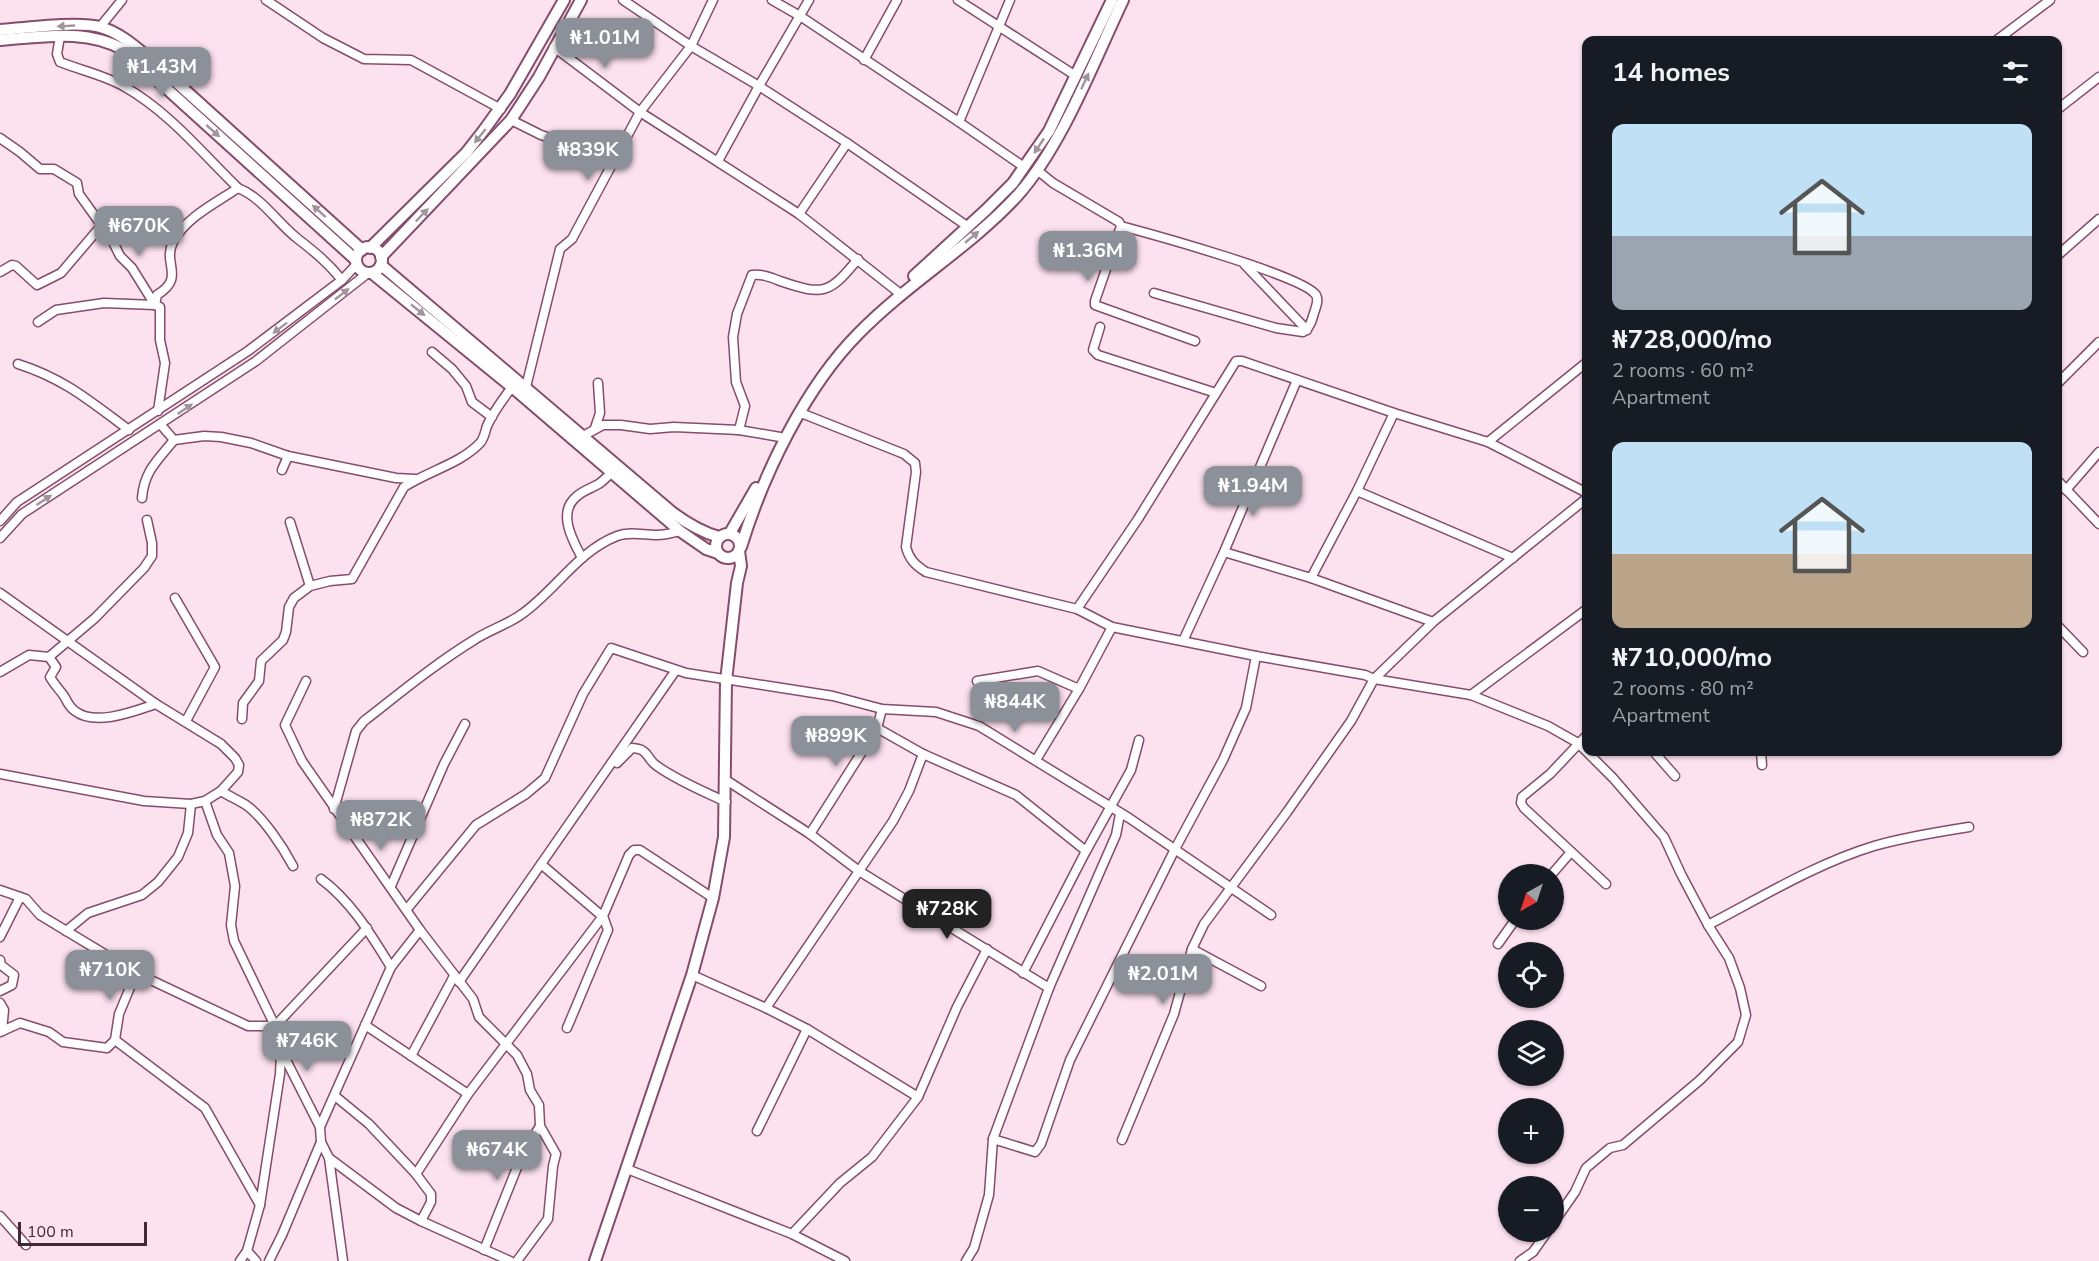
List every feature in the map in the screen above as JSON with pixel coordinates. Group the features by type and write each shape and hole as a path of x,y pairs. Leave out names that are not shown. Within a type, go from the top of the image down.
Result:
{"main road":[{"path":"564,0 501,109 466,153 361,255 361,270 376,267 511,120 539,77 554,46 582,0"},
{"path":"737,583 715,546 757,487 802,396 855,327 898,292 1012,183 1049,131 1112,0"},
{"path":"376,267 680,531 706,549 722,556 734,556 740,549 761,490 801,413 827,371 858,333 991,221 1017,195 1037,170 1067,118 1123,0"},
{"path":"0,30 79,25 100,27 118,36 155,63 361,255"},
{"path":"0,40 60,36 93,37 105,40 124,50 361,255"},
{"path":"361,255 377,251 376,267"},
{"path":"376,267 526,387 691,527 705,533 738,538 741,566 726,681 724,837 712,898 692,975 596,1261"}],"street":[{"path":"100,27 117,3 122,0"},
{"path":"266,0 323,38 364,59 411,60 501,109"},
{"path":"623,0 691,46 759,86 847,143 967,226"},
{"path":"526,387 560,249 572,239 640,112 691,46 713,0"},
{"path":"772,0 800,16 1024,167"},
{"path":"718,161 809,0"},
{"path":"864,60 897,0"},
{"path":"957,0 1076,76"},
{"path":"959,122 1010,0"},
{"path":"2002,36 2050,0"},
{"path":"60,36 57,54 60,62 124,86 183,132 238,188 249,192 299,240 314,250 342,280"},
{"path":"554,46 640,112 799,214 898,292"},
{"path":"2062,107 2099,77"},
{"path":"511,120 541,135 614,158"},
{"path":"0,138 40,169 54,169 77,183 79,194 112,240 120,256 132,268 155,305"},
{"path":"799,214 847,143"},
{"path":"1037,170 1053,183 1119,222 1121,226 1242,262 1307,287 1316,294 1318,300 1307,330"},
{"path":"155,305 157,295 166,289 174,271 169,257 173,242 196,216 238,188"},
{"path":"2062,251 2099,219"},
{"path":"0,273 12,265 16,266 38,285 62,273 101,226"},
{"path":"1121,226 1094,304 1195,341"},
{"path":"0,521 17,502 248,351 342,280 361,255"},
{"path":"739,430 745,406 736,382 733,337 737,314 752,275 761,274 820,291 835,285 858,259"},
{"path":"1242,262 1307,330"},
{"path":"0,538 22,514 256,361 376,267"},
{"path":"1154,293 1276,328 1303,332 1307,330"},
{"path":"38,322 56,310 104,303 160,307 160,340 165,363 158,411"},
{"path":"1101,327 1093,350 1098,355 1215,393"},
{"path":"2062,378 2099,342"},
{"path":"432,352 452,369 466,386 472,402 492,417"},
{"path":"1077,609 1138,519 1236,361 1242,361 1394,413 1488,442 1582,490"},
{"path":"18,364 44,372 64,382 129,430"},
{"path":"1488,442 1582,366"},
{"path":"1182,641 1224,552 1297,380"},
{"path":"596,428 600,413 598,383"},
{"path":"142,498 143,485 148,472 174,440 204,436 250,443 288,456 396,478 424,477 459,460 478,446 492,417 512,387"},
{"path":"801,413 904,454 915,464 916,472 906,547 909,556 926,572 1077,609 1112,627 1471,696 1548,726 1582,747"},
{"path":"1311,579 1394,413"},
{"path":"160,425 174,440"},
{"path":"583,436 603,425 621,425 650,429 674,427 739,430 780,437"},
{"path":"2066,490 2099,452"},
{"path":"282,470 288,456"},
{"path":"582,558 571,538 568,507 574,497 600,483 611,473"},
{"path":"242,718 243,703 259,681 261,661 283,640 289,607 294,598 310,586 352,579 398,495 415,479"},
{"path":"2062,486 2099,524"},
{"path":"1357,491 1513,558"},
{"path":"1122,1140 1154,1067 1174,1014 1192,949 1204,924 1351,721 1374,679 1433,622 1582,502"},
{"path":"0,672 29,655 49,657 95,618 144,568 152,556 147,520"},
{"path":"290,522 310,586"},
{"path":"334,809 359,726 439,663 477,638 502,627 521,615 542,599 582,558 604,541 627,532 660,536 680,531"},
{"path":"1224,552 1311,579 1433,622"},
{"path":"0,593 156,704 221,744 239,765 238,771 221,791 205,801 191,804 144,801 0,774"},
{"path":"175,598 215,667 186,721"},
{"path":"1471,696 1582,613"},
{"path":"1036,760 1079,689 1112,627"},
{"path":"2062,630 2083,652"},
{"path":"407,909 476,825 526,794 545,778 583,694 611,648 676,670 726,681 833,696 882,709 936,712 979,726 1175,849 1271,915"},
{"path":"993,1139 1035,1152 1039,1148 1070,1060 1175,849 1223,760 1246,708 1256,656"},
{"path":"49,657 56,667 50,677 70,706 81,715 102,717 121,715 156,704"},
{"path":"411,1056 456,979 541,864 676,670"},
{"path":"977,681 1038,670 1079,689"},
{"path":"306,681 285,725 302,761 420,930 473,999 479,1017 517,1055 527,1074 530,1090 539,1105 540,1126 556,1154 548,1219 517,1261"},
{"path":"810,834 877,728 882,709"},
{"path":"391,886 444,764 465,724"},
{"path":"877,728 923,754 1016,795 1086,850"},
{"path":"1582,739 1550,774 1522,797 1521,803 1606,884"},
{"path":"1023,973 1086,850 1131,770 1139,740"},
{"path":"603,776 632,748 640,749 651,757 654,765 726,802"},
{"path":"766,1008 893,821 909,790 923,754"},
{"path":"1564,1208 1575,1192 1586,1168 1610,1148 1623,1145 1657,1118 1738,1042 1746,1015 1740,988 1729,958 1708,925 1664,837 1591,756"},
{"path":"1657,756 1675,777"},
{"path":"1761,756 1762,765"},
{"path":"726,780 810,834 859,871 1049,988"},
{"path":"221,791 258,816 284,849 293,866"},
{"path":"205,801 217,835 230,853 235,886 231,925 234,941 274,1026 284,1056 320,1127 321,1142 329,1158 343,1261"},
{"path":"66,931 88,914 142,895 158,882 178,857 188,833 191,804"},
{"path":"966,1261 974,1248 989,1195 993,1139 1049,988 1116,835 1120,814"},
{"path":"1708,925 1819,867 1863,850 1925,834 1969,827"},
{"path":"416,1174 468,1094 603,916 629,855 634,850 640,850 712,898"},
{"path":"1561,864 1572,852"},
{"path":"541,864 603,916 608,930 567,1028"},
{"path":"321,879 346,900 367,928 391,967"},
{"path":"0,890 26,899 40,915 136,973 248,1026 274,1026 367,928"},
{"path":"0,937 20,897"},
{"path":"320,1127 391,967 420,930"},
{"path":"792,1234 840,1183 872,1156 918,1097 957,1007 987,949"},
{"path":"1192,949 1261,986"},
{"path":"0,960 1,965 14,975 12,985 0,991"},
{"path":"1,1032 20,1023 50,1032 63,1042 107,1048 115,1040 119,1014 136,973"},
{"path":"692,975 807,1029 918,1097"},
{"path":"0,1003 4,1010 1,1032"},
{"path":"364,1024 468,1094"},
{"path":"757,1131 807,1029"},
{"path":"115,1040 205,1108 260,1205"},
{"path":"240,1261 248,1251 260,1205 281,1046"},
{"path":"335,1096 369,1124 416,1174 432,1198 421,1221"},
{"path":"484,1250 522,1155 540,1126"},
{"path":"269,1261 321,1142"},
{"path":"329,1158 373,1193 421,1221 510,1261"},
{"path":"627,1169 792,1234 845,1261"},
{"path":"0,1216 26,1245"},
{"path":"1520,1261 1533,1252 1540,1242"},
{"path":"248,1251 256,1261"}]}
